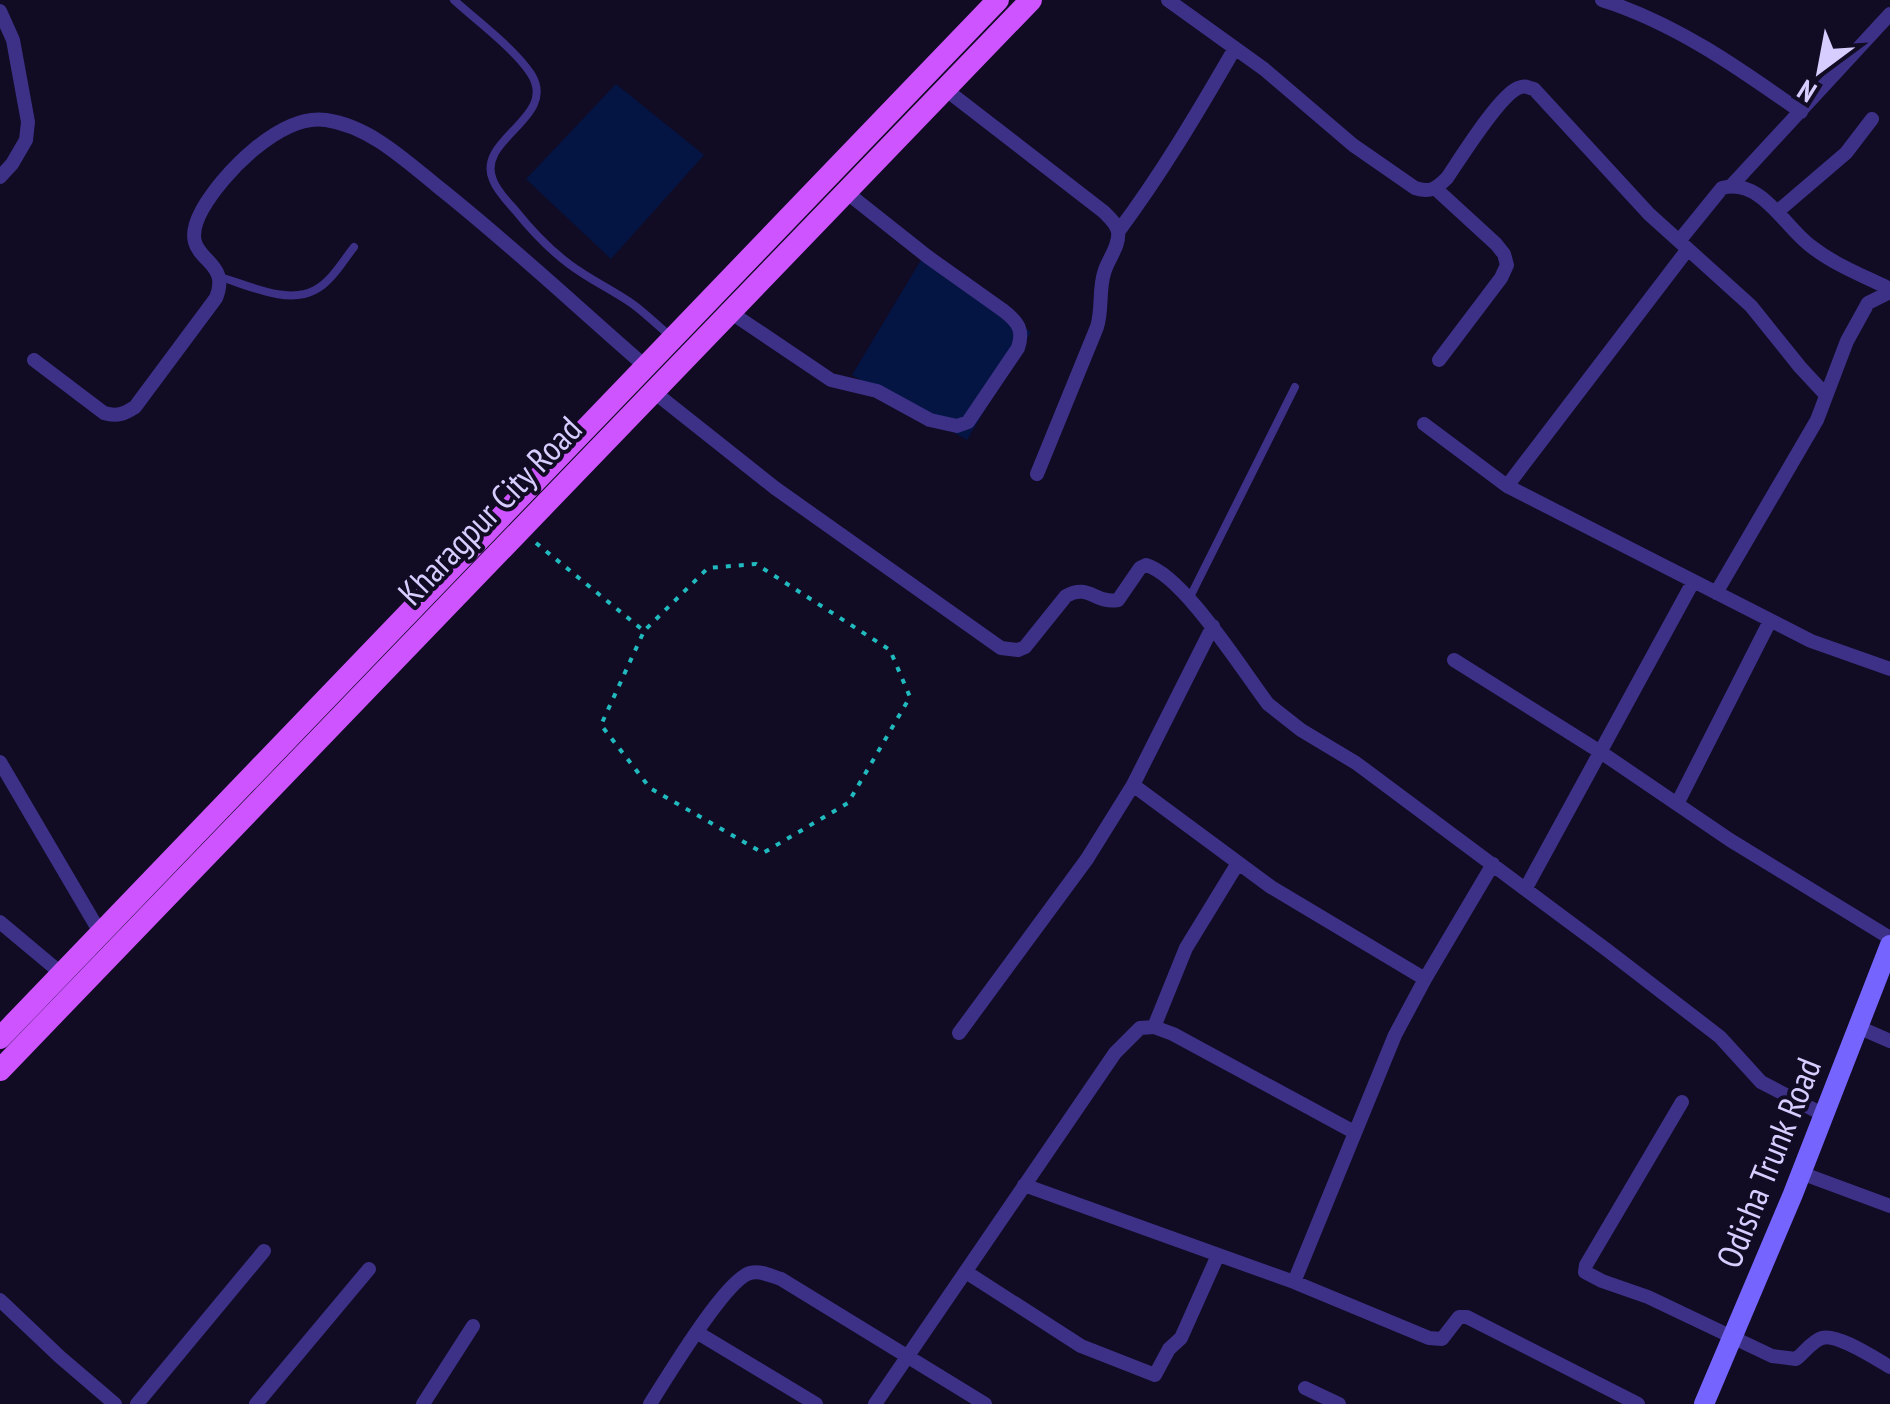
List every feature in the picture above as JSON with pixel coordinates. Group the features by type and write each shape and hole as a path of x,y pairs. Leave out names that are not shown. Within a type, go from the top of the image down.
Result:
{"main road":[{"path":"0,1038 998,0"},
{"name":"Kharagpur City Road","path":"0,1070 1031,0"},
{"name":"Odisha Trunk Road","path":"1704,1404 1801,1173 1890,941"}],"street":[{"path":"1168,0 1264,69 1353,145 1425,192 1447,178 1514,90 1524,86 1534,89 1649,214 1751,306 1826,394"},
{"path":"1602,0 1674,30 1801,112"},
{"path":"0,12 13,40 28,122 26,140 6,160 0,177"},
{"path":"1732,186 1890,14"},
{"path":"1037,474 1097,327 1100,286 1118,232 1152,188 1235,48"},
{"path":"945,89 1104,212 1118,232"},
{"path":"34,360 104,413 115,416 136,407 216,298 220,277 192,236 212,193 275,134 323,119 368,135 396,154 492,230 645,366"},
{"path":"1777,212 1846,153 1872,119"},
{"path":"1436,188 1496,244 1507,265 1439,360"},
{"path":"1506,486 1722,188 1745,189 1764,199 1814,249 1890,291"},
{"path":"730,312 831,380 877,392 930,420 957,426 968,422 1018,348 1020,328 1004,310 846,192"},
{"path":"1716,594 1816,420 1846,340 1868,303 1890,291"},
{"path":"654,392 775,488 1001,648 1025,647 1075,590 1109,602 1118,600 1140,568 1157,568 1213,626 1268,704 1282,717 1356,763 1526,888 1720,1037 1761,1082 1824,1115"},
{"path":"1424,424 1506,486 1811,642 1890,669"},
{"path":"1526,888 1694,582"},
{"path":"1677,804 1770,621"},
{"path":"959,1033 1087,859 1134,784 1213,626"},
{"path":"1454,660 1890,941"},
{"path":"0,762 100,934"},
{"path":"1134,784 1270,886 1424,978"},
{"path":"1154,1027 1186,948 1238,862"},
{"path":"1294,1282 1394,1035 1493,864"},
{"path":"0,922 62,974"},
{"path":"875,1404 1114,1053 1140,1028 1154,1027 1174,1034 1354,1132"},
{"path":"1858,1027 1890,1042"},
{"path":"1682,1102 1591,1256 1586,1272 1772,1356 1796,1359 1822,1338 1830,1337 1890,1367"},
{"path":"1801,1173 1890,1206"},
{"path":"1024,1185 1294,1282 1436,1339 1446,1336 1459,1317 1467,1317 1638,1404"},
{"path":"137,1404 264,1251"},
{"path":"966,1272 1064,1336 1152,1375 1180,1338 1218,1255"},
{"path":"256,1404 369,1269"},
{"path":"650,1404 736,1283 748,1273 763,1272 985,1404"},
{"path":"0,1300 115,1404"},
{"path":"422,1404 473,1326"},
{"path":"698,1333 816,1404"},
{"path":"1305,1388 1339,1404"}],"lane":[{"path":"454,0 521,60 538,88 525,118 494,154 493,180 554,251 673,337"},
{"path":"220,277 300,295 318,289 354,248"},
{"path":"1189,599 1295,387"}],"path":[{"path":"520,530 644,631"},
{"path":"756,564 890,650 910,697 848,802 764,854 650,788 601,725 644,631 708,568 756,564"}],"water":[{"path":"616,84 704,155 611,259 526,179"},
{"path":"921,260 1031,332 967,440 852,375"}]}
